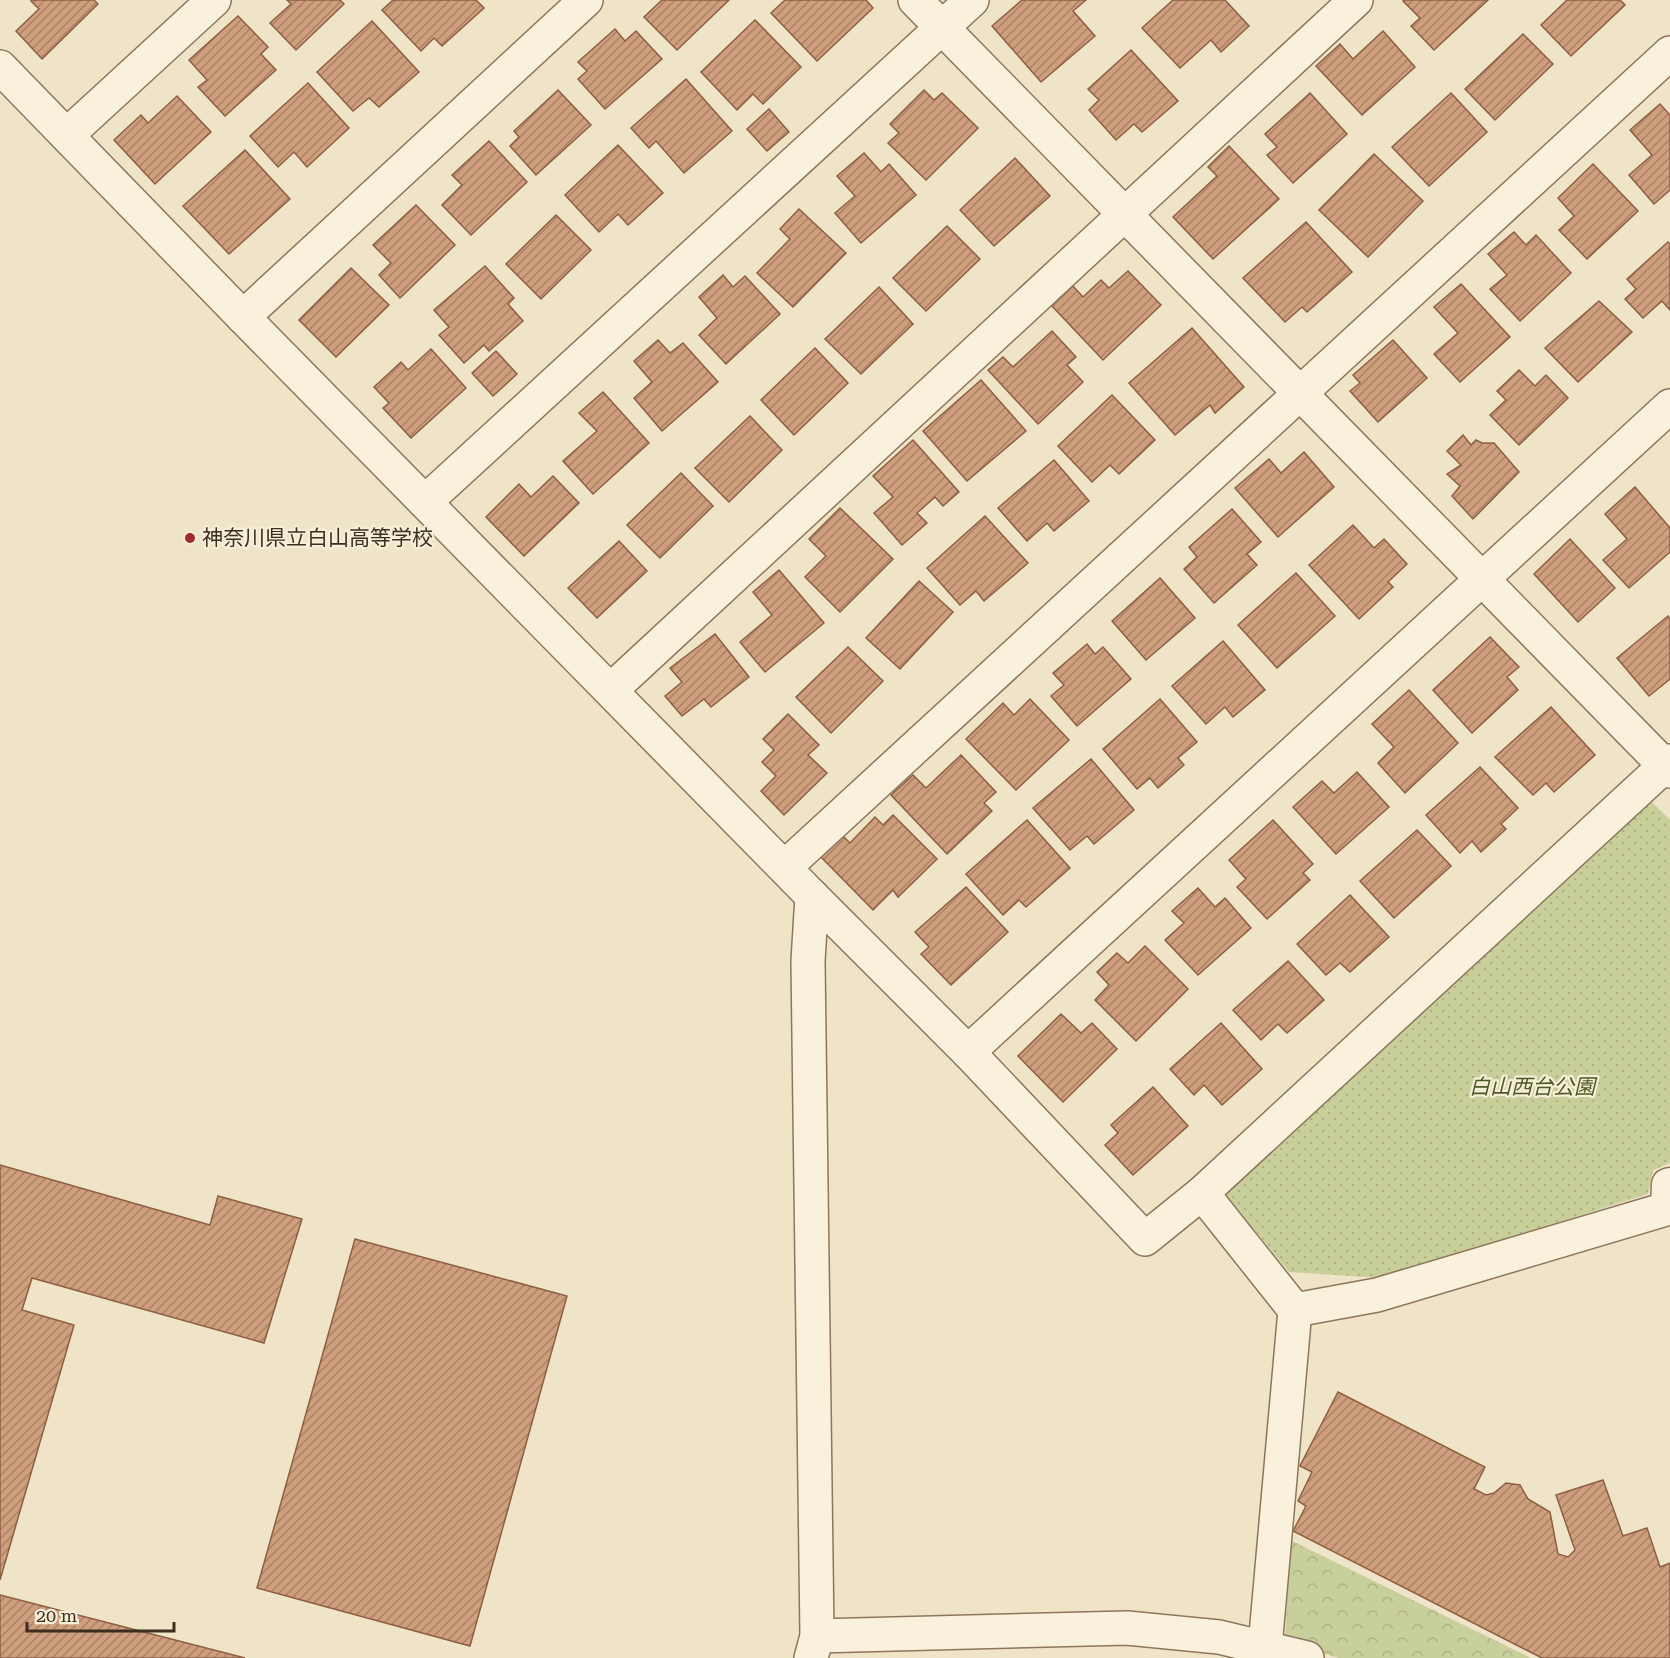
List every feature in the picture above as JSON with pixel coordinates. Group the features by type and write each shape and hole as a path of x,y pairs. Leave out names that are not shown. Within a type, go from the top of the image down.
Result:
{"street":[{"path":"67,135 214,0"},
{"path":"243,317 586,0"},
{"path":"0,67 812,896 968,1052 1145,1239 1202,1193 1668,766 1481,580 915,0"},
{"path":"425,502 972,0"},
{"path":"611,690 1356,0"},
{"path":"785,867 1670,53"},
{"path":"968,1052 1670,406"},
{"path":"812,896 808,961 814,1647 1126,1628 1219,1637 1307,1658"},
{"path":"1202,1193 1295,1310 1265,1647"},
{"path":"1295,1310 1377,1295 1668,1196"}],"green space":[{"name":"白山西台公園","path":"1647,797 1670,820 1670,1163 1653,1170 1648,1194 1381,1278 1289,1272 1220,1188"},
{"path":"1290,1540 1531,1658 1339,1658 1285,1642"}],"building":[{"path":"32,0 94,0 98,4 42,59 16,31 39,9"},
{"path":"287,0 340,0 344,4 296,50 270,23 291,4"},
{"path":"393,0 476,0 484,8 442,46 434,38 421,51 382,10"},
{"path":"662,0 729,0 677,50 644,17"},
{"path":"785,0 866,0 873,8 817,61 771,13"},
{"path":"1022,0 1086,0 1073,11 1095,36 1041,82 992,26"},
{"path":"1173,0 1225,0 1249,26 1221,52 1211,40 1180,68 1142,28"},
{"path":"1404,0 1488,0 1434,50 1411,26 1420,18"},
{"path":"1567,0 1620,0 1625,5 1571,56 1541,25"},
{"path":"238,16 268,47 261,54 276,70 225,116 198,87 207,80 189,60"},
{"path":"755,20 801,67 763,104 753,94 737,110 701,72"},
{"path":"372,21 419,72 379,107 369,98 353,111 317,72"},
{"path":"615,29 625,41 636,31 662,59 605,109 578,79 587,71 578,62"},
{"path":"1383,31 1415,67 1362,115 1316,66 1340,44 1353,59"},
{"path":"1523,34 1553,64 1495,120 1465,89"},
{"path":"1131,50 1178,101 1142,132 1134,124 1116,140 1089,110 1099,100 1088,89"},
{"path":"686,79 732,131 684,173 656,141 649,148 631,128"},
{"path":"308,83 349,128 307,167 294,152 278,167 250,136"},
{"path":"558,90 591,125 536,175 510,146 519,137 514,131"},
{"path":"924,90 934,100 942,93 978,128 926,180 888,143 899,133 890,124"},
{"path":"1310,93 1347,134 1293,183 1267,155 1277,147 1265,134"},
{"path":"1451,93 1487,132 1429,186 1392,147"},
{"path":"177,96 211,132 155,184 114,140 141,115 148,123"},
{"path":"1660,104 1670,115 1670,190 1654,204 1629,175 1652,155 1630,130"},
{"path":"769,109 789,132 767,151 747,129"},
{"path":"489,141 527,182 471,235 442,205 462,185 452,175"},
{"path":"618,145 663,193 628,225 618,214 599,232 565,195"},
{"path":"1229,146 1279,199 1213,259 1173,217 1217,176 1208,167"},
{"path":"245,150 290,199 229,254 183,206"},
{"path":"864,153 881,172 889,164 916,195 861,243 835,213 855,196 837,176"},
{"path":"1374,154 1423,201 1368,257 1319,210"},
{"path":"1015,158 1050,196 994,246 960,210"},
{"path":"1593,164 1638,211 1587,259 1559,230 1574,216 1558,198"},
{"path":"416,205 455,245 400,298 379,275 391,263 373,245"},
{"path":"799,209 846,253 793,307 757,273 790,239 780,229"},
{"path":"556,215 591,250 541,299 506,264"},
{"path":"1306,222 1352,272 1307,312 1302,307 1285,322 1243,278"},
{"path":"947,226 980,259 926,311 893,278"},
{"path":"1514,232 1526,245 1536,235 1571,273 1520,321 1490,289 1507,275 1488,254"},
{"path":"1668,242 1670,244 1670,310 1662,301 1643,318 1625,299 1636,289 1627,279"},
{"path":"485,266 514,298 508,304 523,321 489,351 484,345 464,363 439,335 449,327 434,310"},
{"path":"351,268 389,305 336,357 299,320"},
{"path":"1128,271 1161,305 1103,360 1051,305 1073,286 1083,297 1101,280 1109,288"},
{"path":"723,275 733,287 745,276 780,314 726,364 699,335 717,318 699,297"},
{"path":"1461,284 1510,337 1460,382 1434,354 1458,333 1434,307"},
{"path":"879,287 913,324 861,374 825,339"},
{"path":"1599,301 1632,332 1578,382 1545,348"},
{"path":"1192,328 1244,387 1215,413 1210,405 1175,435 1129,383"},
{"path":"1052,331 1076,357 1067,365 1083,382 1038,424 988,370 1003,357 1013,367"},
{"path":"658,340 670,353 683,343 718,382 662,431 634,398 652,382 634,361"},
{"path":"1393,340 1427,378 1378,422 1350,391 1360,383 1353,375"},
{"path":"815,348 848,383 794,435 761,400"},
{"path":"431,349 466,388 411,438 383,408 389,403 374,387 401,362 408,370"},
{"path":"496,351 517,374 493,396 472,373"},
{"path":"1519,370 1535,386 1546,375 1568,398 1519,445 1490,415 1506,400 1497,391"},
{"path":"981,380 1026,431 967,481 923,431"},
{"path":"603,392 649,443 593,494 563,461 597,431 579,413"},
{"path":"1112,395 1155,440 1119,474 1110,465 1092,482 1058,446"},
{"path":"750,416 782,450 729,502 695,468"},
{"path":"1463,435 1471,445 1476,440 1482,443 1494,443 1519,472 1473,519 1452,496 1460,486 1447,474 1461,465 1447,451"},
{"path":"913,440 959,492 943,506 935,497 917,513 927,523 902,545 874,513 893,497 873,476"},
{"path":"1304,452 1334,487 1278,537 1235,488 1269,459 1281,473"},
{"path":"1054,460 1089,501 1054,531 1047,523 1027,541 998,508"},
{"path":"681,473 713,506 660,558 627,525"},
{"path":"553,476 579,503 524,556 486,517 519,484 531,497"},
{"path":"1635,487 1670,528 1670,552 1629,588 1603,560 1627,539 1605,514"},
{"path":"840,508 893,559 840,612 805,577 826,556 809,539"},
{"path":"1232,509 1261,542 1247,554 1257,565 1214,603 1184,569 1197,557 1189,547"},
{"path":"985,516 1028,563 984,601 976,591 960,605 927,568"},
{"path":"1353,525 1374,548 1384,539 1407,564 1388,582 1393,587 1359,619 1309,565"},
{"path":"1570,539 1615,588 1578,622 1534,574"},
{"path":"619,541 647,571 597,618 568,588"},
{"path":"779,570 824,623 765,672 740,642 772,615 753,592"},
{"path":"1296,573 1335,616 1277,668 1238,625"},
{"path":"1160,578 1195,618 1146,660 1112,621"},
{"path":"919,581 953,612 900,669 866,638"},
{"path":"1668,616 1670,619 1670,679 1649,696 1617,658"},
{"path":"715,634 749,677 711,707 704,699 682,716 665,696 682,682 670,668"},
{"path":"1490,637 1519,667 1507,677 1518,690 1472,733 1433,690"},
{"path":"1223,641 1265,690 1233,717 1225,707 1206,724 1172,686"},
{"path":"1087,644 1095,654 1103,647 1131,679 1077,726 1051,696 1064,685 1053,673"},
{"path":"848,647 883,681 831,733 796,697"},
{"path":"1409,690 1458,743 1405,793 1378,763 1394,747 1372,724"},
{"path":"1030,699 1069,740 1016,790 966,739 1003,703 1014,715"},
{"path":"1160,699 1197,742 1178,758 1184,765 1158,788 1150,778 1137,789 1103,749"},
{"path":"1551,707 1595,755 1554,792 1546,783 1533,795 1495,757"},
{"path":"788,714 819,745 808,755 827,773 784,815 761,791 776,776 762,762 774,750 763,739"},
{"path":"961,755 996,792 984,803 992,811 947,854 891,795 913,775 926,788"},
{"path":"1091,759 1134,810 1094,844 1087,836 1070,850 1033,808"},
{"path":"1480,767 1518,808 1501,824 1506,829 1481,852 1472,841 1460,853 1426,815"},
{"path":"1357,772 1389,807 1336,854 1293,807 1322,781 1334,793"},
{"path":"893,815 937,859 898,897 893,890 873,910 820,856 842,835 850,843 875,817 883,825"},
{"path":"1027,820 1070,868 1026,907 1019,900 1003,915 966,874"},
{"path":"1273,820 1313,864 1303,873 1310,880 1267,919 1237,887 1246,879 1229,860"},
{"path":"1417,830 1451,866 1394,918 1360,881"},
{"path":"966,887 1008,932 951,985 921,954 929,947 915,932"},
{"path":"1198,888 1215,907 1225,898 1251,928 1198,975 1165,940 1184,923 1172,911"},
{"path":"1350,895 1389,937 1350,972 1340,963 1326,975 1297,944"},
{"path":"1145,946 1188,989 1136,1041 1095,1000 1109,985 1097,972 1117,953 1128,963"},
{"path":"1288,961 1324,1000 1287,1033 1278,1024 1261,1040 1233,1010"},
{"path":"1061,1014 1081,1033 1092,1023 1117,1049 1063,1102 1018,1056"},
{"path":"1221,1023 1262,1069 1222,1105 1204,1085 1194,1095 1170,1069"},
{"path":"1153,1087 1188,1126 1133,1175 1105,1145 1118,1133 1111,1125"},
{"path":"0,1165 210,1225 218,1196 302,1219 264,1343 32,1278 22,1310 74,1325 0,1580"},
{"path":"355,1239 567,1296 470,1646 257,1588"},
{"path":"1338,1392 1485,1467 1474,1489 1486,1495 1494,1493 1506,1483 1520,1485 1528,1499 1550,1512 1558,1554 1568,1557 1575,1550 1556,1495 1603,1480 1623,1536 1647,1528 1660,1567 1670,1563 1670,1658 1542,1658 1293,1531 1306,1506 1298,1501 1312,1472 1300,1466"},
{"path":"0,1595 245,1658 0,1658"}],"place":[{"name":"神奈川県立白山高等学校","path":"190,538"}]}
